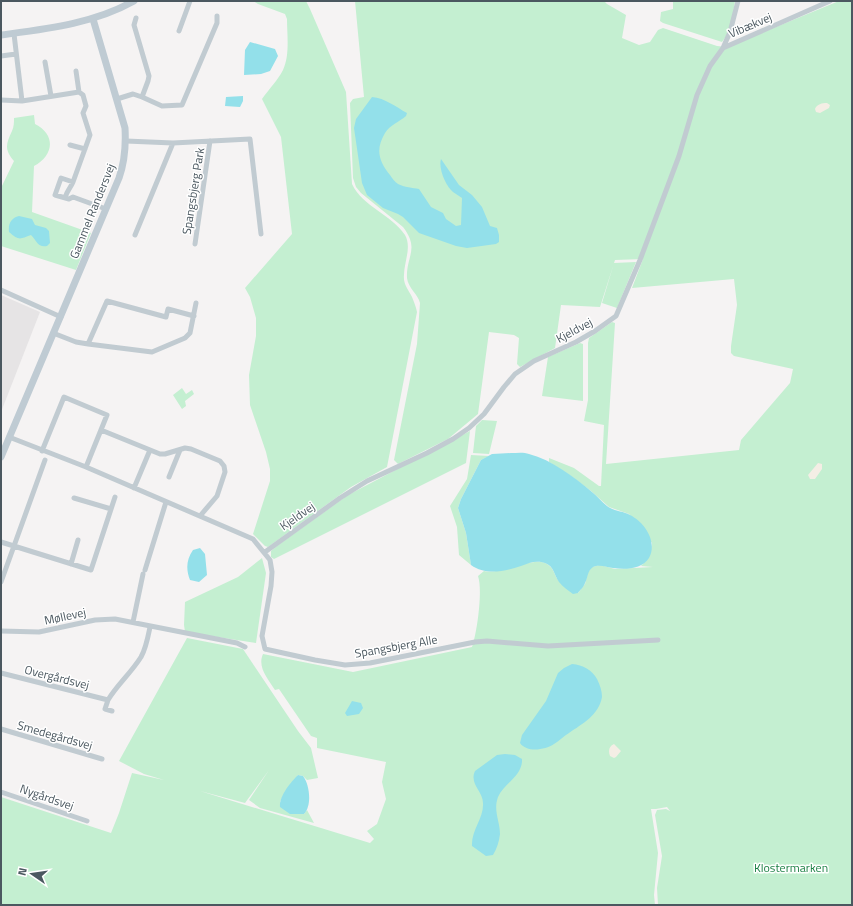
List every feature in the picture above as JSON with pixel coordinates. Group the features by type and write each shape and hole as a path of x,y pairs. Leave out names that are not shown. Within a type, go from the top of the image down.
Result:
{"street":[{"path":"1,35 14,34 93,19 134,1"},
{"path":"179,31 190,1"},
{"name":"Kjeldvej","path":"265,552 334,502 367,481 454,439 484,414 504,387 516,374 534,361 595,332 616,316 634,275 679,156 697,95 710,66 723,48 730,32 738,1"},
{"name":"Vibækvej","path":"723,48 830,1"},
{"path":"117,99 133,94 162,106 182,105 217,23 217,16"},
{"path":"136,18 134,25 149,76 142,97"},
{"name":"Gammel Randersvej","path":"1,457 61,317 123,166 126,141 125,128 93,19"},
{"path":"14,34 22,102"},
{"path":"1,56 16,54"},
{"path":"45,62 51,96"},
{"path":"65,198 67,189 73,182 90,135 83,113 86,106 83,95 79,92 76,71"},
{"path":"1,100 22,102 79,92"},
{"name":"Spangsbjerg Park","path":"126,141 173,142 250,139 260,234"},
{"name":"Spangsbjerg Park","path":"195,244 210,141"},
{"path":"135,235 173,142"},
{"path":"70,145 85,149"},
{"path":"73,182 61,178 55,195 69,199 73,197 106,209"},
{"path":"1,290 61,317"},
{"path":"88,344 107,301 166,317 168,309 194,316"},
{"path":"53,333 76,342 152,352 185,338 190,333 196,303"},
{"path":"42,451 64,397 107,415 86,467"},
{"path":"101,430 160,454 166,454 185,448 220,461 224,466 225,472 216,496 200,516"},
{"name":"Spangsbjerg Alle","path":"10,437 42,451 86,467 252,539 265,552 270,560 272,572 262,636 265,649 345,665 370,663 475,642 487,641 548,646 658,640"},
{"path":"134,488 150,450"},
{"path":"169,477 180,450"},
{"path":"1,582 13,545 45,460"},
{"path":"1,542 91,570 114,497"},
{"path":"74,498 111,509"},
{"path":"133,622 144,572 166,502"},
{"path":"71,564 78,540"},
{"name":"Møllevej","path":"1,631 39,632 95,620 115,619 237,643 245,646"},
{"path":"112,711 105,709 108,700 115,689 135,666 141,656 146,644 150,627"},
{"name":"Overgårdsvej","path":"1,673 108,700"},
{"name":"Smedegårdsvej","path":"1,729 102,759"},
{"name":"Nygårdsvej","path":"1,792 87,821"}],"shaded area":[{"path":"1,295 40,312 1,412"}],"green space":[{"path":"253,1 306,1 346,92 352,184 363,199 392,221 405,235 408,250 404,270 404,281 416,306 417,312 387,467 351,487 268,547 265,546 253,534 270,481 270,469 266,452 250,405 249,375 256,336 256,318 250,297 245,288 292,234 281,137 262,99 283,70 287,58 288,38 287,19 285,14"},
{"name":"Klostermarken","path":"355,1 604,1 626,15 622,38 639,45 650,42 658,30 663,28 717,46 727,47 839,1 852,1 852,905 658,905 657,888 662,856 655,815 657,810 666,809 670,811 667,807 651,809 658,853 654,895 655,905 1,905 1,797 111,833 132,773 164,780 144,774 119,761 187,638 243,649 311,748 318,778 307,780 303,776 298,775 280,802 304,814 307,810 314,823 260,808 249,800 269,770 245,803 200,791 370,843 374,839 367,831 377,824 386,799 382,782 386,762 317,748 317,738 311,736 279,689 275,690 267,677 261,664 263,654 353,672 472,647 479,612 480,591 478,576 484,571 500,570 526,563 541,562 550,566 561,583 578,593 585,584 588,572 592,567 600,565 615,569 653,567 641,566 649,556 652,543 629,514 609,507 571,476 549,462 549,458 574,468 601,486 604,425 584,421 588,400 588,343 589,338 612,322 615,323 606,464 739,450 741,440 790,383 793,369 734,356 731,353 737,305 734,279 632,288 643,259 615,260 600,307 561,305 555,348 520,367 517,364 519,338 514,335 489,332 478,414 448,439 398,464 394,460 417,344 420,303 409,285 407,278 407,270 411,252 411,241 408,235 403,227 361,193 356,187 353,178 350,103 353,99 364,97"},
{"path":"673,1 735,1 730,28 722,42 660,21 661,12 673,9"},
{"path":"34,115 35,124 47,134 50,145 45,157 34,166 32,212 91,233 76,270 1,246 1,188 14,161 7,150 8,139 13,128 14,118"},
{"path":"636,262 617,308 602,303 614,263"},
{"path":"580,343 583,344 583,401 542,396 548,357"},
{"path":"182,388 186,394 192,390 194,394 185,401 186,406 182,409 173,395"},
{"path":"482,420 497,421 489,454 473,453 476,426"},
{"path":"470,431 466,463 274,559 271,557 271,551 277,546 348,495"},
{"path":"471,455 489,456 481,460 458,508 466,533 471,565 459,555 457,527 450,506 467,479"},
{"path":"262,558 266,573 256,643 185,632 185,602 238,577"}],"sand":[{"path":"827,103 830,105 829,108 820,113 816,112 815,109 818,105"},
{"path":"818,463 822,464 822,469 815,479 810,479 808,475"},
{"path":"614,744 621,751 614,758 610,756 609,751 610,747"}],"water":[{"path":"250,42 275,49 278,56 270,71 261,74 244,75 245,50"},
{"path":"243,96 243,101 240,107 225,106 226,97"},
{"path":"372,97 386,101 407,113 406,116 387,130 382,139 379,150 383,165 394,180 400,185 419,189 431,207 443,213 446,219 456,226 461,225 462,198 450,190 445,182 440,163 441,159 459,185 472,195 482,207 490,226 497,228 499,242 496,244 467,248 456,246 419,233 403,217 383,208 367,195 362,183 354,128 356,119"},
{"path":"19,216 32,219 35,225 46,228 49,231 50,243 47,246 42,246 38,244 31,235 17,238 9,232 11,222 14,218"},
{"path":"523,453 546,460 578,481 609,508 627,514 640,522 645,527 651,539 652,545 649,558 646,562 638,567 628,569 595,566 591,569 583,587 578,593 573,594 561,584 552,568 545,563 533,562 509,570 496,572 483,570 471,565 466,533 458,508 461,499 481,460 492,454"},
{"path":"200,548 205,554 207,575 199,582 190,580 187,565 193,550"},
{"path":"572,664 587,668 597,679 601,688 602,697 597,709 594,714 584,722 556,743 546,748 536,750 523,746 520,743 522,735 546,701 558,673"},
{"path":"352,701 361,703 363,708 359,714 347,716 345,713"},
{"path":"497,755 515,755 522,759 522,765 520,770 498,797 496,807 500,829 499,840 493,855 486,856 472,846 473,835 483,808 481,795 475,784 474,776 475,771"},
{"path":"298,775 303,776 309,790 308,806 304,814 290,814 280,807 281,798 292,781"}]}
